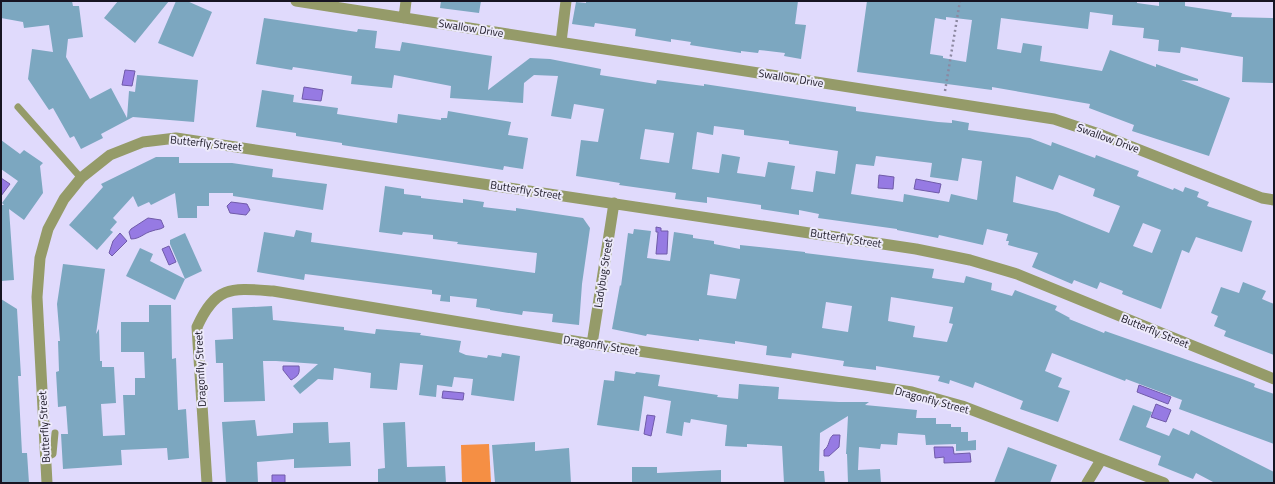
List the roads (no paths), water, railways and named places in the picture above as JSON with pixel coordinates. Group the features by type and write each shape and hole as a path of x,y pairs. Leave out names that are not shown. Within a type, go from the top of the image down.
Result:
{"street":[{"name":"Swallow Drive","path":"296,1 1054,119 1102,135 1262,198 1274,200"},
{"path":"404,18 406,1"},
{"path":"561,42 566,1"},
{"name":"Butterfly Street","path":"47,483 38,297 40,258 48,228 64,199 81,178 110,155 143,142 176,138 916,249 970,260 1017,274 1274,379"},
{"name":"Ladybug Street","path":"592,344 614,203"},
{"name":"Dragonfly Street","path":"207,483 197,327 205,309 221,293 245,289 273,291 592,344 912,392 962,406 1100,460 1164,483"},
{"path":"1087,483 1100,460"}],"lane":[{"path":"18,107 81,178"},
{"path":"45,458 54,454 55,432"}]}
